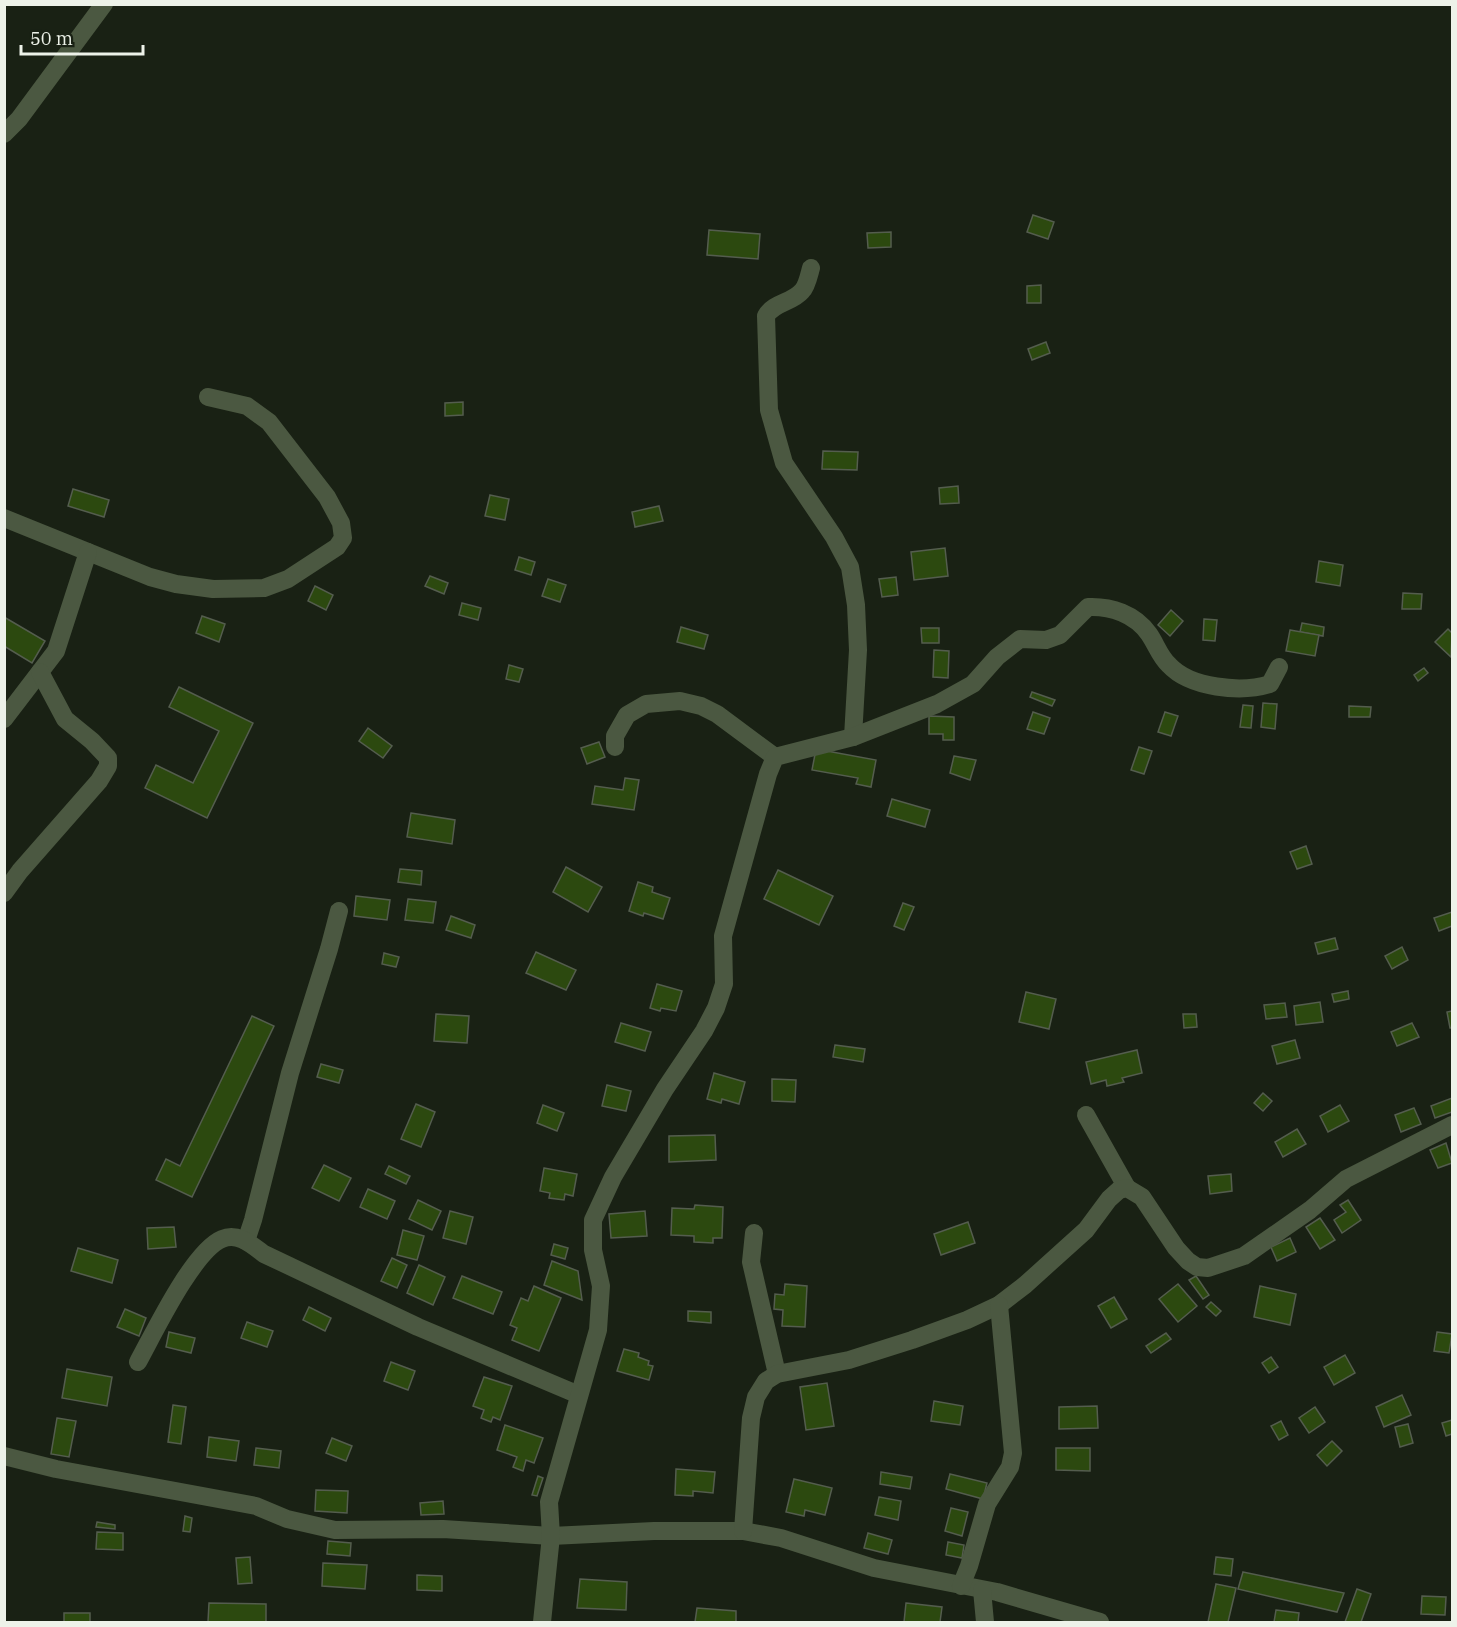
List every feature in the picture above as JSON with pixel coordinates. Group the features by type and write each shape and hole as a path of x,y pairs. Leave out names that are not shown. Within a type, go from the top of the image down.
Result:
{"street":[{"path":"4,134 19,119 104,4"},
{"path":"811,268 804,290 794,299 771,308 766,316 769,410 784,463 834,537 850,567 856,605 858,650 853,737"},
{"path":"4,518 150,577 176,584 213,589 264,588 288,579 337,547 342,538 341,523 327,497 269,422 247,406 208,397"},
{"path":"4,719 56,651 88,552"},
{"path":"775,757 853,737 937,705 973,684 997,657 1020,639 1046,640 1060,635 1088,607 1113,609 1135,619 1148,632 1167,663 1179,675 1211,686 1257,688 1270,684 1279,667"},
{"path":"4,894 20,871 99,781 108,765 108,759 100,750 65,718 40,672"},
{"path":"615,747 615,736 627,715 646,704 680,701 701,706 717,714 775,757"},
{"path":"542,1623 551,1536 549,1502 598,1330 601,1287 593,1250 594,1220 613,1177 716,1008 724,984 723,936 768,774 775,757"},
{"path":"246,1241 254,1220 290,1073 339,911"},
{"path":"1086,1115 1127,1188 1142,1197 1176,1248 1188,1261 1197,1267 1208,1268 1244,1256 1310,1210 1346,1179 1452,1125"},
{"path":"742,1531 751,1418 756,1397 766,1381 777,1374 849,1360 934,1332 999,1305 1025,1285 1086,1230 1109,1199 1119,1190 1127,1188"},
{"path":"754,1233 751,1262 777,1374"},
{"path":"138,1362 175,1294 200,1257 222,1239 236,1238 246,1241 264,1254 418,1327 579,1395"},
{"path":"961,1586 987,1504 1010,1467 1013,1453 999,1305"},
{"path":"4,1456 56,1470 256,1506 287,1519 335,1530 443,1529 551,1536 654,1531 742,1531 781,1538 874,1568 997,1592 1100,1623"},
{"path":"981,1590 985,1623"}],"building":[{"path":"1033,215 1054,222 1048,239 1027,232"},
{"path":"709,230 760,234 758,259 707,255"},
{"path":"891,232 891,247 868,248 867,233"},
{"path":"1041,285 1041,303 1027,303 1027,286"},
{"path":"1046,342 1050,353 1032,360 1028,349"},
{"path":"463,402 463,415 445,416 445,403"},
{"path":"823,451 858,452 857,470 822,469"},
{"path":"958,486 959,503 940,504 939,488"},
{"path":"73,489 109,500 104,517 68,506"},
{"path":"490,495 509,499 505,520 485,516"},
{"path":"659,506 663,521 635,527 632,512"},
{"path":"945,548 948,576 914,580 911,552"},
{"path":"519,557 535,562 531,575 515,570"},
{"path":"1319,561 1343,565 1340,586 1316,582"},
{"path":"430,576 448,583 444,594 425,586"},
{"path":"896,577 898,595 882,597 879,579"},
{"path":"548,579 566,585 560,602 542,596"},
{"path":"315,586 333,595 326,610 308,601"},
{"path":"1403,593 1422,594 1421,609 1402,609"},
{"path":"462,603 481,608 478,620 459,615"},
{"path":"1171,610 1183,621 1170,636 1158,625"},
{"path":"202,616 225,624 219,642 196,633"},
{"path":"4,617 45,641 32,663 4,646"},
{"path":"1204,619 1217,620 1215,641 1203,640"},
{"path":"1302,623 1324,627 1323,636 1300,632"},
{"path":"681,627 708,635 704,649 677,642"},
{"path":"921,628 939,628 939,643 922,643"},
{"path":"1448,629 1452,633 1451,657 1435,642"},
{"path":"1290,630 1319,635 1315,656 1286,651"},
{"path":"934,650 949,651 948,678 933,677"},
{"path":"509,665 523,669 519,682 506,679"},
{"path":"1424,668 1428,673 1418,681 1414,675"},
{"path":"179,687 253,723 207,818 145,788 156,765 193,783 219,731 169,707"},
{"path":"1032,692 1055,700 1052,706 1030,697"},
{"path":"1263,703 1277,704 1275,729 1261,727"},
{"path":"1243,705 1253,706 1251,728 1240,727"},
{"path":"1349,706 1371,707 1370,717 1349,717"},
{"path":"1033,712 1050,718 1044,734 1027,729"},
{"path":"1165,712 1178,716 1171,736 1158,732"},
{"path":"929,716 954,717 954,740 943,740 943,734 929,734"},
{"path":"368,728 392,746 383,758 359,741"},
{"path":"599,742 605,757 587,764 581,748"},
{"path":"1139,747 1152,751 1144,774 1131,770"},
{"path":"816,749 876,760 871,787 856,784 858,778 812,770"},
{"path":"954,756 976,760 970,780 950,773"},
{"path":"625,778 639,780 634,810 592,804 595,786 623,790"},
{"path":"892,799 930,810 925,827 887,816"},
{"path":"411,813 455,820 452,844 407,837"},
{"path":"1306,846 1312,864 1297,869 1290,852"},
{"path":"566,867 602,887 588,912 553,892"},
{"path":"400,869 422,871 421,885 398,882"},
{"path":"778,870 833,896 819,925 764,899"},
{"path":"638,882 653,887 652,892 670,898 663,919 629,911"},
{"path":"356,896 390,900 387,920 354,916"},
{"path":"408,899 436,902 433,923 405,920"},
{"path":"903,903 914,907 904,930 894,926"},
{"path":"1452,912 1452,926 1439,931 1434,918"},
{"path":"451,916 475,925 471,938 446,930"},
{"path":"1335,938 1338,949 1318,954 1315,943"},
{"path":"1402,947 1408,960 1392,969 1385,956"},
{"path":"536,952 576,970 566,990 526,973"},
{"path":"384,953 399,957 396,967 382,964"},
{"path":"657,984 682,991 676,1011 661,1008 660,1011 650,1008"},
{"path":"1348,991 1349,999 1334,1002 1332,994"},
{"path":"1026,992 1056,999 1049,1029 1019,1022"},
{"path":"1320,1002 1323,1022 1296,1025 1294,1006"},
{"path":"1285,1003 1287,1017 1266,1019 1264,1005"},
{"path":"1452,1011 1452,1028 1450,1028 1447,1012"},
{"path":"436,1014 469,1016 467,1043 434,1041"},
{"path":"1183,1014 1196,1014 1197,1027 1184,1028"},
{"path":"252,1016 274,1026 192,1197 156,1180 166,1159 180,1166"},
{"path":"621,1023 651,1032 645,1051 615,1042"},
{"path":"1412,1023 1419,1037 1397,1046 1391,1032"},
{"path":"1295,1040 1300,1058 1277,1064 1272,1046"},
{"path":"835,1045 865,1049 863,1062 833,1057"},
{"path":"1137,1050 1142,1073 1122,1078 1124,1082 1107,1086 1106,1080 1091,1084 1086,1062"},
{"path":"321,1064 343,1070 339,1083 317,1077"},
{"path":"714,1073 745,1082 739,1104 722,1099 721,1103 707,1099"},
{"path":"772,1079 796,1080 795,1102 772,1101"},
{"path":"607,1085 631,1091 626,1111 602,1106"},
{"path":"1263,1093 1272,1101 1263,1111 1254,1103"},
{"path":"1452,1098 1452,1112 1435,1118 1431,1106"},
{"path":"416,1104 435,1112 421,1147 401,1139"},
{"path":"543,1105 564,1113 557,1131 537,1123"},
{"path":"1340,1105 1349,1121 1328,1132 1320,1116"},
{"path":"1414,1108 1421,1124 1401,1132 1395,1115"},
{"path":"1297,1129 1306,1144 1283,1157 1275,1142"},
{"path":"715,1135 716,1160 669,1162 669,1136"},
{"path":"1446,1143 1452,1163 1438,1168 1430,1150"},
{"path":"324,1165 351,1178 339,1201 312,1188"},
{"path":"389,1166 410,1176 406,1184 385,1174"},
{"path":"544,1168 577,1174 573,1196 565,1194 564,1200 549,1198 550,1193 540,1191"},
{"path":"1231,1174 1232,1191 1210,1194 1208,1176"},
{"path":"368,1189 395,1201 387,1219 360,1207"},
{"path":"418,1200 441,1211 432,1230 409,1219"},
{"path":"1348,1200 1361,1220 1342,1233 1334,1220 1346,1212 1340,1205"},
{"path":"695,1205 723,1207 722,1238 713,1238 713,1243 694,1242 694,1236 671,1235 672,1208 694,1209"},
{"path":"450,1211 473,1217 466,1244 443,1238"},
{"path":"645,1211 647,1236 611,1238 609,1214"},
{"path":"1320,1218 1335,1240 1320,1249 1306,1227"},
{"path":"968,1222 975,1243 941,1255 934,1234"},
{"path":"174,1227 176,1247 148,1249 147,1228"},
{"path":"403,1230 424,1236 417,1260 397,1255"},
{"path":"1290,1238 1296,1252 1277,1261 1271,1247"},
{"path":"554,1244 568,1248 565,1259 551,1255"},
{"path":"78,1248 118,1260 112,1283 71,1271"},
{"path":"392,1258 407,1265 397,1288 381,1281"},
{"path":"552,1261 578,1271 582,1300 544,1285"},
{"path":"419,1265 445,1277 433,1305 407,1293"},
{"path":"462,1276 502,1292 493,1314 453,1298"},
{"path":"1196,1276 1209,1295 1203,1299 1189,1280"},
{"path":"785,1284 807,1286 805,1327 782,1326 783,1310 774,1309 775,1294 784,1295"},
{"path":"1178,1284 1197,1306 1178,1322 1159,1299"},
{"path":"534,1286 561,1298 539,1351 512,1340 517,1328 510,1325 521,1298 528,1301"},
{"path":"1260,1286 1296,1294 1290,1325 1254,1317"},
{"path":"1114,1297 1127,1319 1111,1328 1098,1306"},
{"path":"1211,1302 1221,1311 1216,1316 1206,1307"},
{"path":"309,1307 331,1318 325,1331 303,1320"},
{"path":"125,1309 146,1318 139,1336 117,1327"},
{"path":"688,1311 711,1312 711,1323 688,1321"},
{"path":"247,1322 273,1331 267,1347 241,1338"},
{"path":"169,1332 195,1338 191,1353 166,1347"},
{"path":"1437,1332 1452,1334 1449,1353 1434,1351"},
{"path":"1166,1333 1171,1339 1151,1353 1146,1346"},
{"path":"624,1349 639,1353 638,1357 649,1361 648,1365 653,1366 649,1380 617,1371"},
{"path":"1345,1355 1355,1373 1334,1385 1324,1367"},
{"path":"1271,1357 1278,1367 1269,1373 1262,1363"},
{"path":"391,1362 415,1371 408,1390 384,1381"},
{"path":"67,1369 112,1377 107,1406 62,1398"},
{"path":"484,1377 512,1386 500,1420 493,1417 491,1422 481,1418 484,1410 473,1406"},
{"path":"827,1383 834,1426 806,1430 800,1387"},
{"path":"1402,1395 1411,1415 1384,1427 1376,1407"},
{"path":"934,1401 963,1406 960,1425 931,1421"},
{"path":"173,1405 186,1407 181,1444 168,1442"},
{"path":"1097,1406 1098,1428 1059,1429 1059,1407"},
{"path":"1315,1407 1325,1422 1309,1433 1299,1418"},
{"path":"57,1418 76,1421 69,1457 51,1454"},
{"path":"1452,1420 1452,1434 1446,1436 1442,1423"},
{"path":"1281,1421 1288,1435 1279,1440 1271,1426"},
{"path":"1408,1424 1413,1443 1400,1447 1395,1427"},
{"path":"505,1425 543,1438 534,1463 526,1460 523,1471 513,1467 517,1457 497,1450"},
{"path":"209,1437 239,1441 236,1461 207,1457"},
{"path":"332,1438 352,1446 346,1461 326,1453"},
{"path":"1332,1441 1342,1451 1327,1466 1317,1455"},
{"path":"256,1448 281,1451 279,1468 254,1465"},
{"path":"1056,1448 1090,1448 1090,1471 1056,1470"},
{"path":"676,1469 715,1472 713,1493 693,1491 693,1496 675,1495"},
{"path":"881,1472 912,1477 910,1489 880,1484"},
{"path":"950,1474 987,1483 983,1499 946,1489"},
{"path":"538,1476 543,1478 537,1496 532,1495"},
{"path":"794,1479 832,1488 825,1515 805,1510 804,1516 786,1512"},
{"path":"316,1490 348,1491 347,1513 315,1511"},
{"path":"879,1497 901,1501 898,1520 875,1515"},
{"path":"443,1501 444,1514 421,1515 420,1503"},
{"path":"951,1508 968,1512 962,1536 945,1531"},
{"path":"185,1516 192,1518 190,1532 183,1531"},
{"path":"97,1522 115,1525 115,1529 96,1527"},
{"path":"97,1532 123,1533 123,1550 96,1549"},
{"path":"868,1533 892,1540 888,1554 864,1548"},
{"path":"328,1541 351,1543 350,1556 327,1554"},
{"path":"948,1542 964,1545 962,1558 946,1555"},
{"path":"250,1557 252,1583 238,1584 236,1558"},
{"path":"1216,1557 1233,1559 1231,1576 1214,1574"},
{"path":"323,1563 367,1565 365,1589 322,1586"},
{"path":"1243,1572 1344,1593 1337,1612 1238,1589"},
{"path":"417,1575 442,1576 442,1591 417,1590"},
{"path":"580,1579 627,1582 626,1610 577,1608"},
{"path":"1216,1584 1236,1588 1228,1622 1208,1622"},
{"path":"1357,1589 1371,1594 1361,1622 1345,1622"},
{"path":"1422,1596 1446,1597 1445,1615 1421,1614"},
{"path":"209,1603 266,1604 266,1622 208,1622"},
{"path":"906,1603 942,1607 940,1622 904,1622"},
{"path":"697,1608 736,1611 736,1622 695,1622"},
{"path":"1276,1610 1299,1613 1298,1622 1274,1622"},
{"path":"64,1613 90,1613 90,1622 64,1622"}]}
